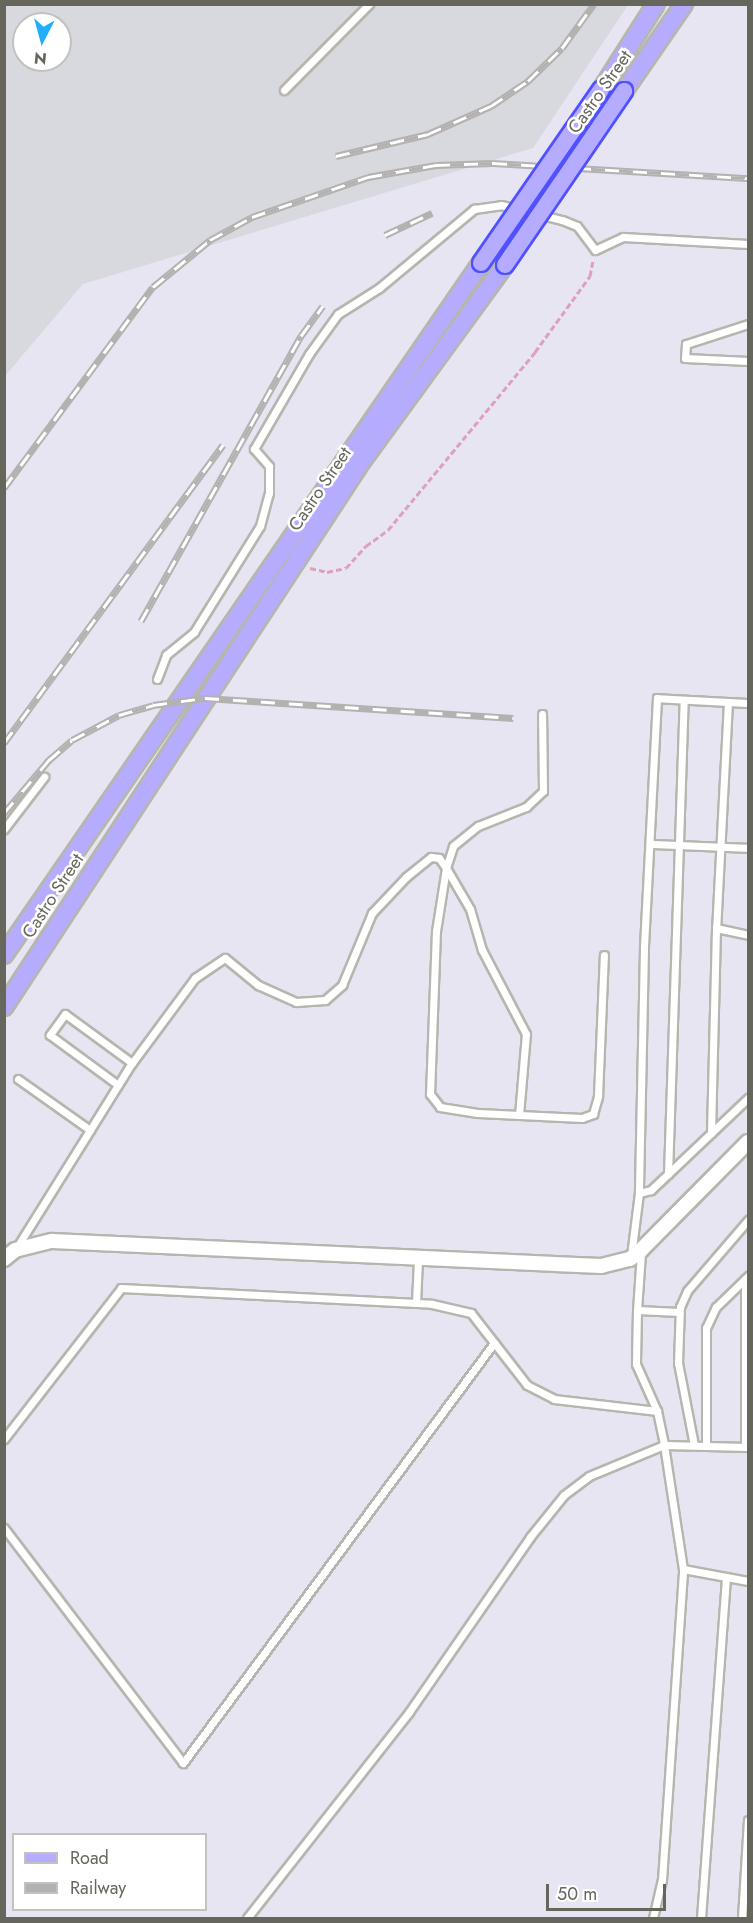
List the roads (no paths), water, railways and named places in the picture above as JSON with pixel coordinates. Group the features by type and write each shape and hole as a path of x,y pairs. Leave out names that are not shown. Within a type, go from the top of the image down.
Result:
{"main road":[{"name":"Castro Street","path":"4,955 601,90 656,4"},
{"name":"Castro Street","path":"4,1007 362,461 505,265 684,4"}],"street":[{"path":"10,1254 52,1241 601,1266 636,1254 748,1142"}],"lane":[{"path":"284,90 369,4"},
{"path":"157,679 166,656 194,632 261,526 269,493 269,466 254,449 309,354 338,314 379,288 474,209 501,205 562,220 577,226 595,250 623,237 748,244"},
{"path":"748,324 686,344 685,358 748,361"},
{"path":"653,1918 662,1880 683,1569 657,1411 636,1364 636,1254 657,698 748,703"},
{"path":"668,1174 684,700"},
{"path":"711,1133 720,847 728,702"},
{"path":"542,714 543,791 525,807 478,826 453,846 446,868 436,932 430,1094 440,1107 519,1115 582,1118 593,1114 598,1096 604,955"},
{"path":"4,830 44,777"},
{"path":"650,844 748,848"},
{"path":"10,1254 132,1063 195,978 225,958 258,986 296,1002 325,1000 342,985 372,913 406,877 432,857 439,858 471,909 482,950 526,1034 519,1115"},
{"path":"717,928 748,934"},
{"path":"118,1085 50,1035 64,1014 132,1063"},
{"path":"18,1079 90,1130"},
{"path":"639,1193 651,1190 748,1098"},
{"path":"694,1446 678,1363 679,1312 687,1291 748,1220"},
{"path":"416,1303 418,1259"},
{"path":"706,1446 706,1328 716,1307 747,1278"},
{"path":"247,1918 409,1712 530,1537 564,1495 589,1476 664,1444 747,1447 747,1278"},
{"path":"4,1439 122,1288 416,1303 471,1313 527,1385 554,1399 657,1411"},
{"path":"637,1310 679,1312"},
{"path":"4,1528 183,1763 494,1343"},
{"path":"683,1569 748,1581"},
{"path":"701,1918 726,1577"},
{"path":"742,1918 748,1820"}],"railway":[{"path":"336,156 428,134 491,106 528,81 562,48 594,4"},
{"path":"4,488 153,287 210,240 252,217 368,177 436,165 493,163 748,178"},
{"path":"385,235 432,213"},
{"path":"141,621 301,336 323,306"},
{"path":"4,743 223,445"},
{"path":"4,813 49,760 72,740 119,715 153,705 205,698 513,718"}]}
